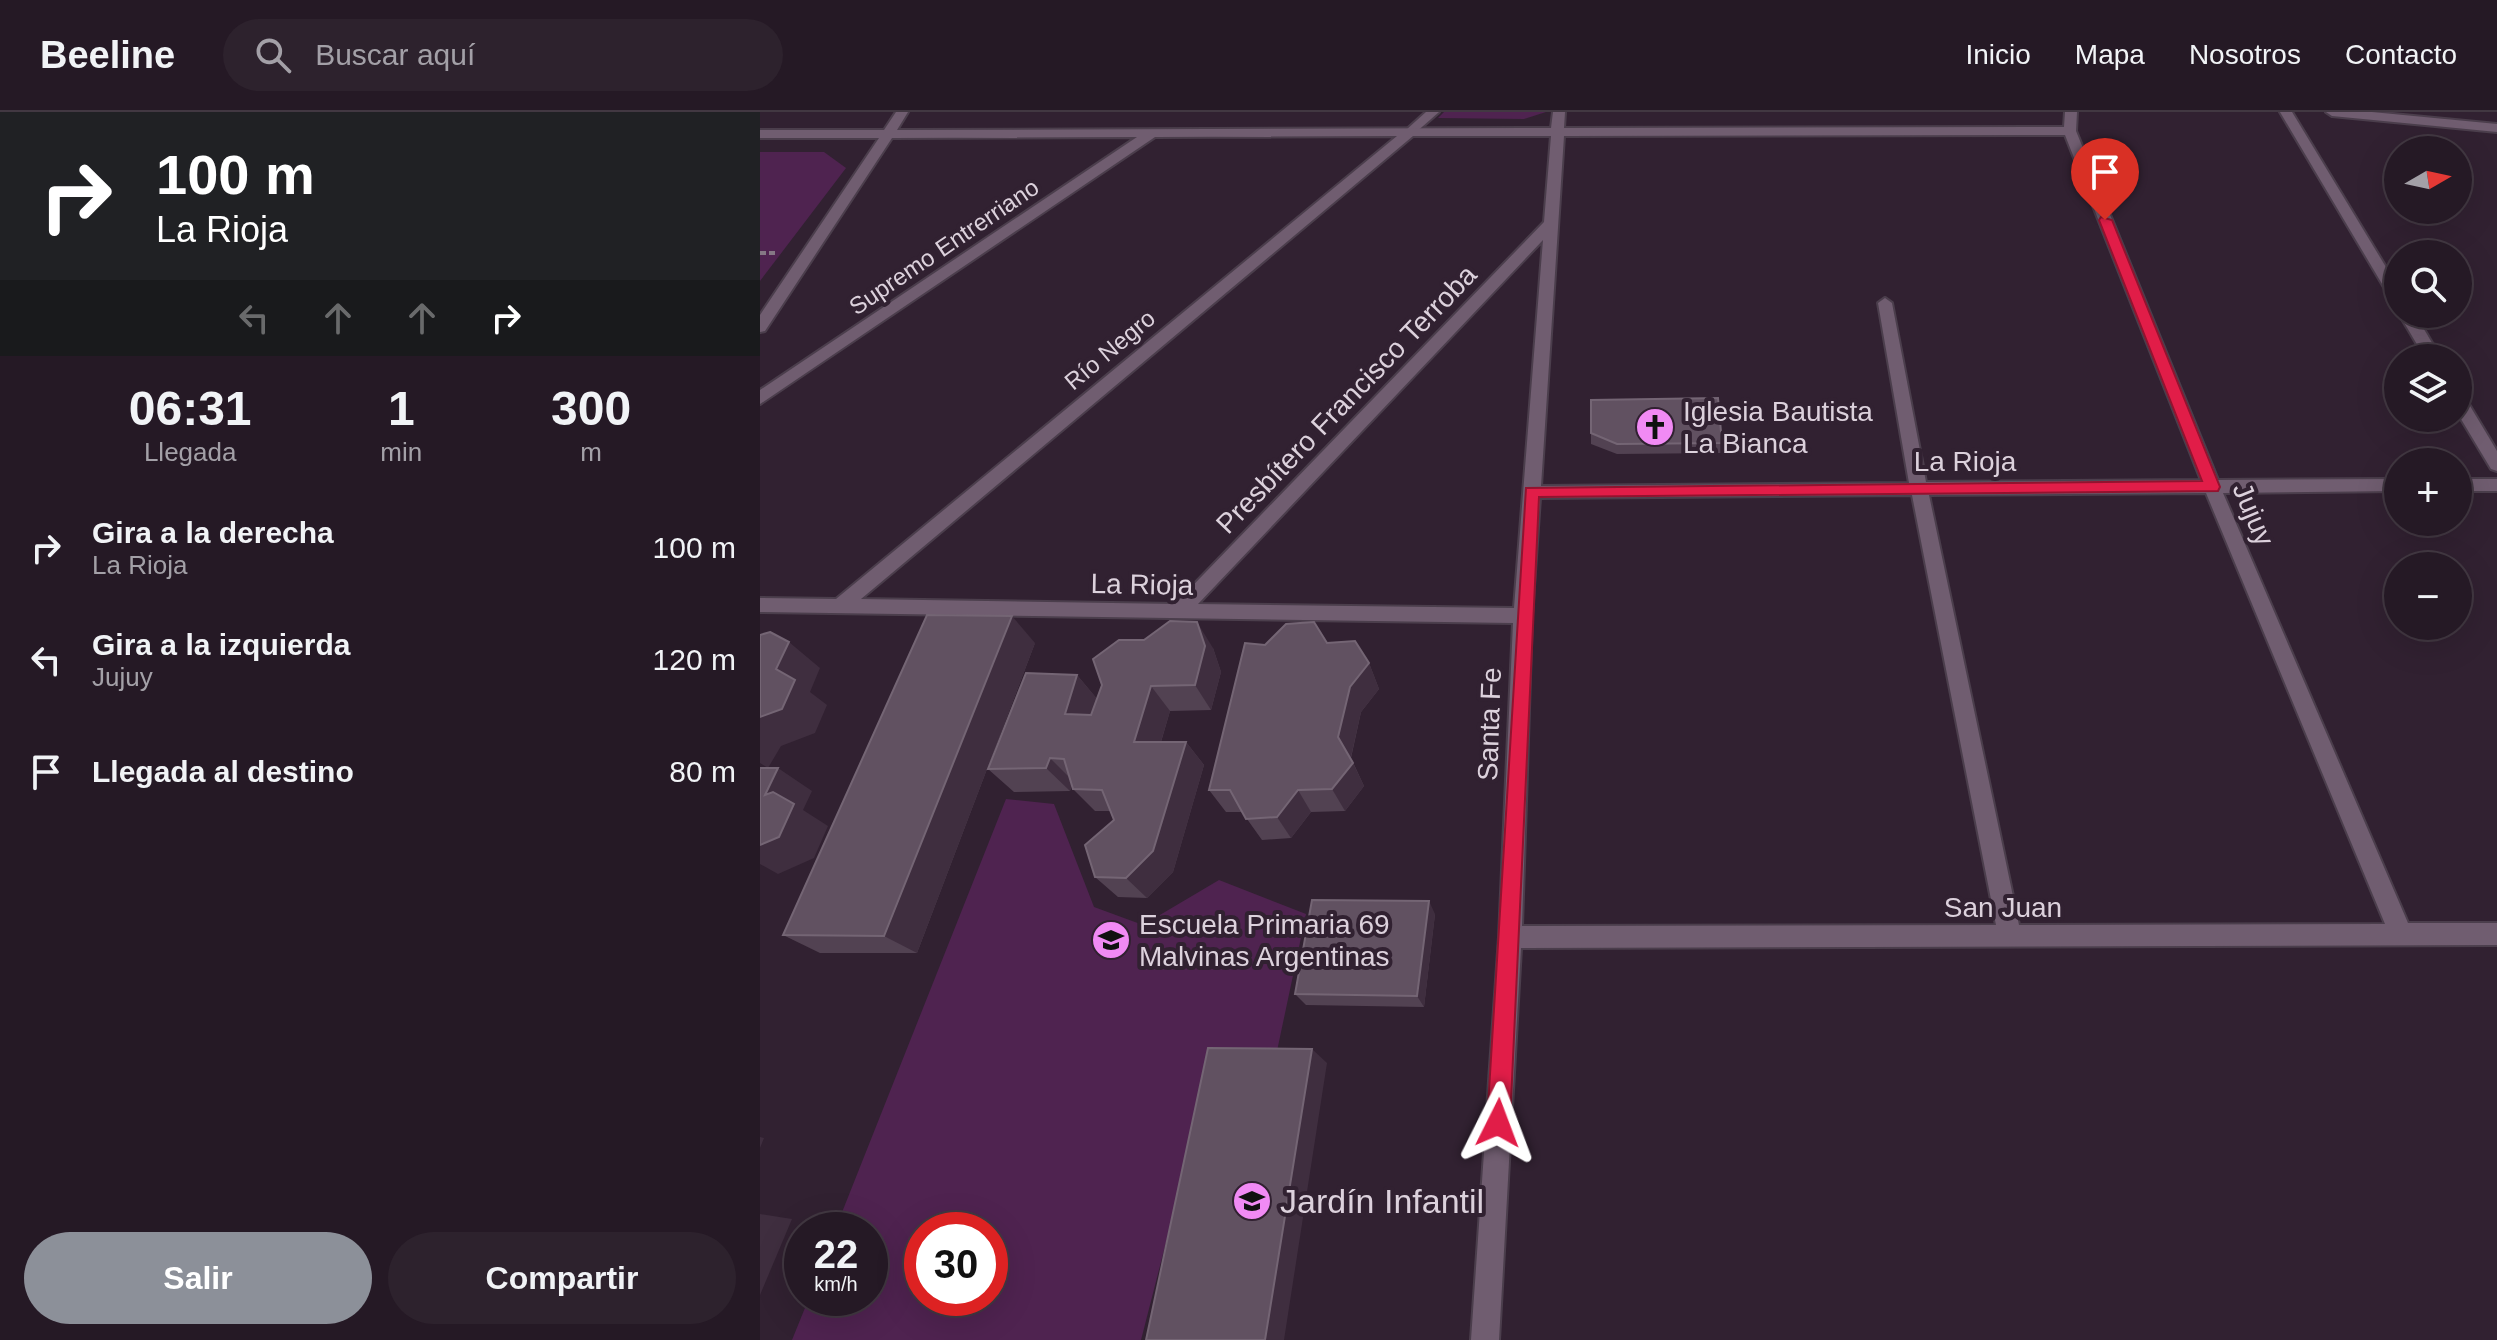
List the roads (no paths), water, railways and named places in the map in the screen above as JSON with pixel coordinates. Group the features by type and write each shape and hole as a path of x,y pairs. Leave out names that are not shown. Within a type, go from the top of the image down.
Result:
{"street":[{"path":"760,327 902,112"},
{"name":"Santa Fe","path":"1485,1340 1510,937 1523,616 1559,112"},
{"name":"Jujuy","path":"2071,112 2070,131 2212,487 2401,934"},
{"path":"2286,112 2384,276"},
{"path":"2332,112 2497,128"},
{"path":"760,134 2070,131"},
{"name":"Río Negro","path":"842,604 1410,132"},
{"name":"Supremo Entrerriano","path":"760,398 1152,133"},
{"name":"Presbítero Francisco Terroba","path":"1178,613 1552,222"},
{"path":"1885,303 1919,489 2010,937"},
{"path":"2472,423 2497,465"},
{"name":"La Rioja","path":"1531,492 2384,485"},
{"path":"2472,485 2497,485"},
{"name":"La Rioja","path":"760,605 1523,616"},
{"name":"San Juan","path":"1510,937 2497,934"}],"lane":[{"path":"1410,132 1433,112"}],"place":[{"name":"Iglesia Bautista La Bianca","path":"1655,427"},
{"name":"Escuela Primaria 69 Malvinas Argentinas","path":"1111,940"},
{"name":"Jardín Infantil","path":"1252,1201"}]}
